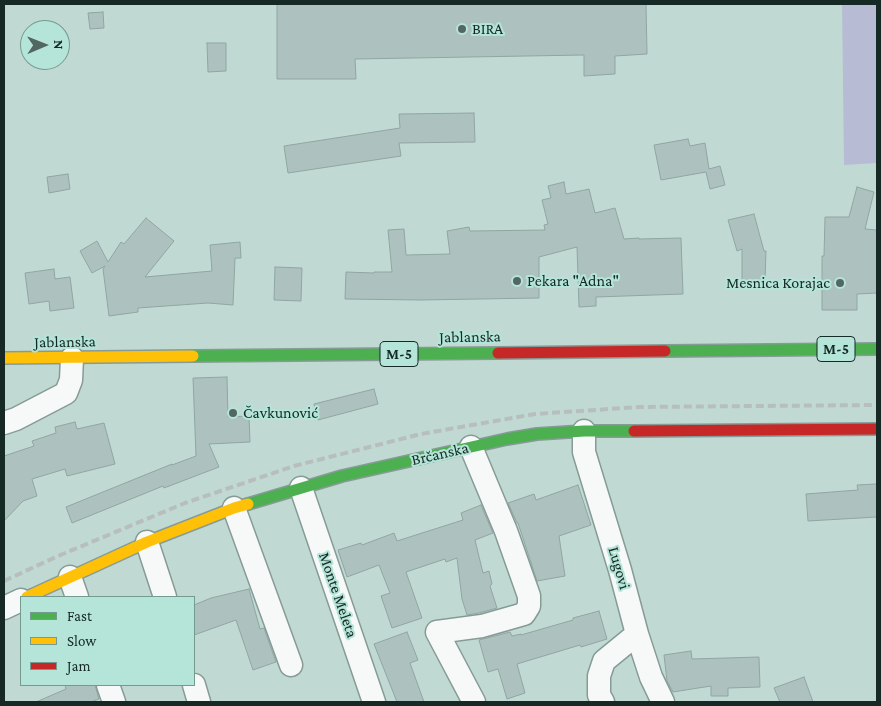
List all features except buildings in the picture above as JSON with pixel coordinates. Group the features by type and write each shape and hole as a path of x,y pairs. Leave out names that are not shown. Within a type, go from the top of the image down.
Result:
{"street":[{"name":"Jablanska","path":"4,358 877,349"},
{"path":"4,424 66,393 71,380 72,358"},
{"name":"Brčanska","path":"32,596 73,587 147,542 234,508 342,476 471,447 537,434 584,431 877,429"},
{"name":"Lugovi","path":"584,431 584,452 620,570 637,634 663,702"},
{"path":"471,447 506,531 529,596 529,606 524,614 482,626 437,632 474,702"},
{"name":"Monte Meleta","path":"301,488 374,702"},
{"path":"234,508 291,665"},
{"path":"147,542 165,596"},
{"path":"4,608 20,600"},
{"path":"603,702 600,695 598,676 604,661 637,634"},
{"path":"108,686 114,702"},
{"path":"194,686 200,702"}],"shaded area":[{"path":"842,4 877,4 877,163 844,165"}],"railway":[{"path":"4,581 58,556 185,503 294,466 421,434 535,414 639,407 877,405"}],"traffic: fast":[{"path":"665,351 877,349"},
{"path":"193,356 498,353"},
{"path":"248,504 342,476 507,439 537,434 584,431 634,431"}],"traffic: slow":[{"path":"4,358 193,356"},
{"path":"29,596 147,542 248,504"}],"traffic: jam":[{"path":"498,353 665,351"},
{"path":"634,431 877,429"}],"place":[{"name":"BIRA","path":"462,29"},
{"name":"Pekara \"Adna\"","path":"517,281"},
{"name":"Mesnica Korajac","path":"840,283"},
{"name":"Čavkunović","path":"233,413"}]}
